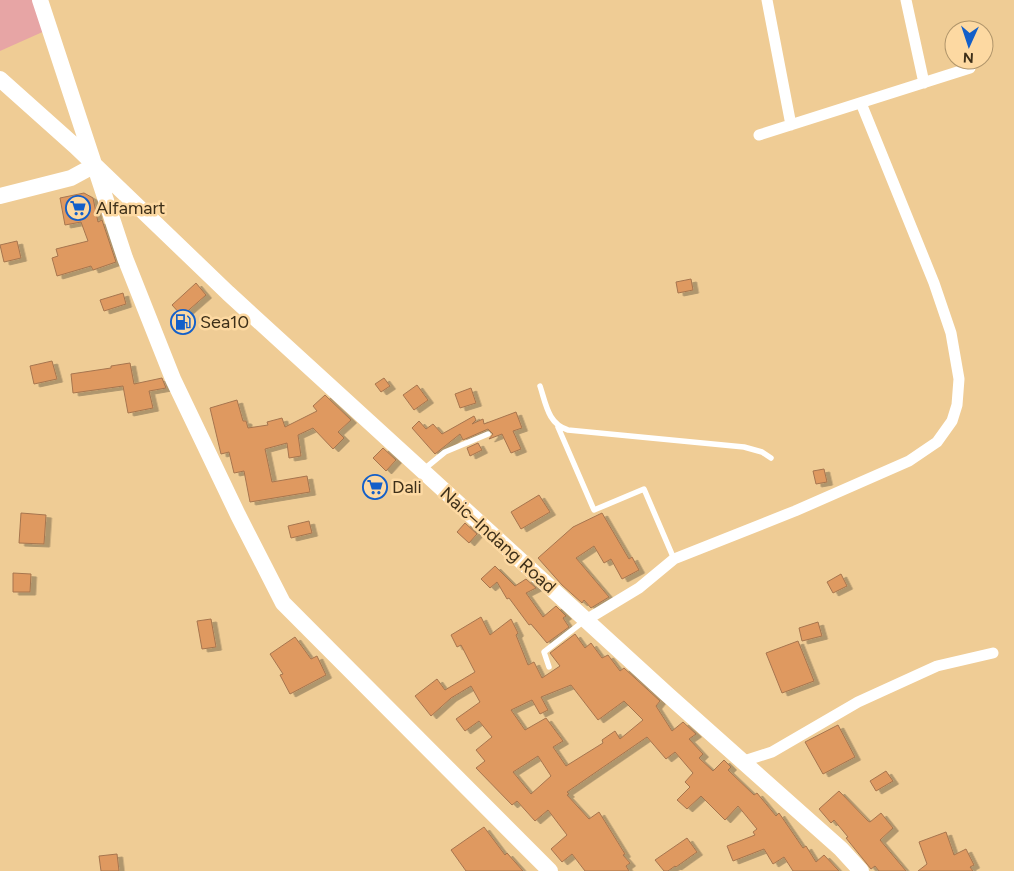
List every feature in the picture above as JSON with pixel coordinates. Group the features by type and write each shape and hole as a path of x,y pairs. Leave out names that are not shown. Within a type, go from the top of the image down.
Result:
{"main road":[{"path":"40,0 125,258 173,379 238,515 283,603 550,871"},
{"name":"Naic–Indang Road","path":"0,79 94,165 228,293 586,620 841,849 861,871"},
{"path":"0,196 70,178 94,165"}],"street":[{"path":"767,0 791,125"},
{"path":"906,0 924,83"},
{"path":"759,135 964,70"},
{"path":"586,620 638,588 674,559 909,461 937,442 955,413 959,379 948,324 934,283 861,103"},
{"path":"744,761 772,752 858,702 937,666 993,653"}],"lane":[{"path":"540,386 550,415 558,427 594,510 644,490 674,559"},
{"path":"558,427 573,431 744,447 762,452 771,458"},
{"path":"422,471 445,452 488,434"},
{"path":"549,667 544,652 586,620"}],"shaded area":[{"path":"0,0 35,0 47,30 0,51"}],"building":[{"path":"84,193 93,198 98,222 102,220 116,262 93,270 91,266 57,276 52,258 58,256 56,249 88,241 81,222 65,225 60,198"},
{"path":"17,241 21,258 4,262 0,245"},
{"path":"691,279 693,290 678,293 676,282"},
{"path":"196,283 206,295 182,316 172,305"},
{"path":"123,293 126,304 104,311 100,300"},
{"path":"52,361 57,379 34,384 30,366"},
{"path":"130,363 134,384 162,378 166,388 149,391 153,408 128,413 123,386 73,393 71,374"},
{"path":"384,378 390,386 381,392 375,384"},
{"path":"417,385 428,400 414,410 403,395"},
{"path":"471,388 476,403 460,408 455,394"},
{"path":"325,395 351,420 338,432 344,438 333,449 313,428 298,435 301,456 289,458 287,443 265,449 272,482 307,476 310,492 250,502 244,471 234,473 229,452 221,454 210,408 237,400 243,421 246,421 248,428 268,425 267,422 282,418 285,427 317,411 313,406"},
{"path":"516,412 522,428 513,431 521,449 511,453 502,434 489,439 493,434 488,429 463,440 460,434 435,454 412,428 419,421 426,429 433,424 442,434 474,416 476,420 472,424 483,419 484,424"},
{"path":"478,443 482,450 470,456 467,448"},
{"path":"383,448 396,460 386,471 373,458"},
{"path":"824,469 827,482 816,484 813,471"},
{"path":"539,495 550,512 521,529 511,512"},
{"path":"21,513 46,515 44,544 19,543"},
{"path":"602,513 629,559 632,557 639,570 622,579 611,559 604,563 594,546 576,558 609,597 591,608 584,600 582,603 562,585 538,558 573,527"},
{"path":"309,521 312,533 291,538 288,526"},
{"path":"465,523 477,534 469,543 457,532"},
{"path":"495,566 515,586 526,579 536,588 526,593 543,617 556,606 566,616 563,618 569,627 547,643 531,624 529,625 509,598 507,599 497,582 490,588 481,579"},
{"path":"13,573 31,574 30,592 13,592"},
{"path":"841,574 847,586 833,593 827,582"},
{"path":"481,617 490,635 511,619 518,633 516,635 528,665 534,662 542,678 560,666 550,653 575,634 585,648 591,643 602,658 608,655 620,671 624,668 660,701 656,706 672,731 683,722 696,734 689,739 703,754 699,758 713,771 724,760 731,767 728,770 754,795 757,793 776,816 779,813 803,848 806,846 816,862 824,855 839,871 793,871 784,857 773,864 764,849 733,861 727,846 755,835 753,832 757,829 738,806 725,820 701,796 687,809 677,800 690,787 685,782 693,773 675,752 666,759 647,737 567,792 569,794 567,795 589,819 599,812 625,854 623,855 630,863 626,866 629,871 585,871 572,854 562,862 551,849 567,835 548,810 535,821 517,801 512,805 476,768 485,761 476,750 492,737 479,721 465,731 456,719 480,702 471,686 451,698 431,716 415,696 437,679 445,690 475,672 461,645 457,647 451,635","holes":["571,685 598,720 624,701 643,720 620,739 615,731 602,740 603,743 566,766 553,747 563,741 546,718 525,730 511,710 532,700 540,714 548,710 541,697","538,756 551,776 531,794 513,772"]},
{"path":"211,619 216,647 202,649 197,621"},
{"path":"818,622 822,636 802,641 799,628"},
{"path":"295,637 311,659 317,656 326,675 290,694 280,675 283,674 270,654"},
{"path":"798,641 814,681 782,693 766,653"},
{"path":"838,725 855,757 823,774 805,742"},
{"path":"886,771 893,781 876,791 870,781"},
{"path":"839,791 868,821 870,822 881,813 893,828 880,840 906,871 879,871 875,866 871,869 834,820 831,823 819,809"},
{"path":"484,827 505,855 507,853 523,871 466,871 451,850"},
{"path":"946,832 954,855 966,849 974,865 970,867 973,871 918,871 927,864 919,842"},
{"path":"687,838 697,852 676,867 664,871 655,860"},
{"path":"117,854 119,871 101,871 99,856"}],"place":[{"name":"Alfamart","path":"78,208"},
{"name":"Sea10","path":"183,322"},
{"name":"Dali","path":"375,487"}]}
